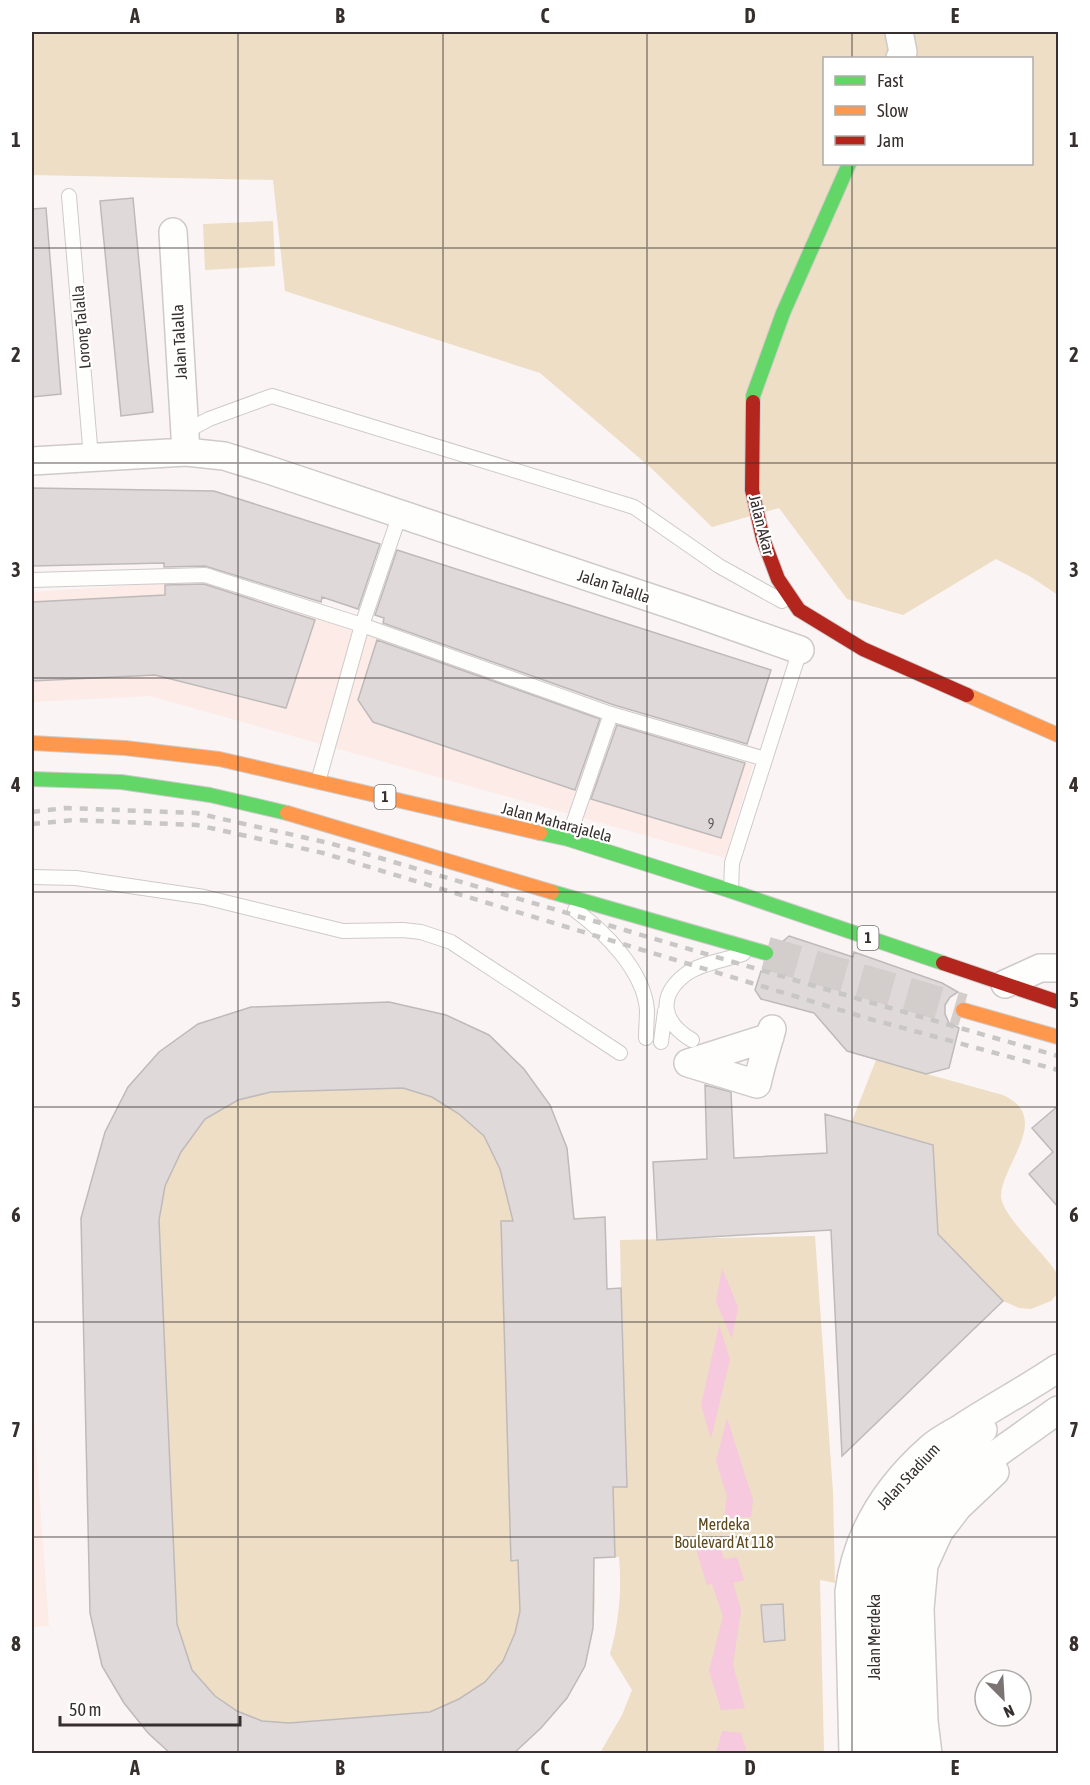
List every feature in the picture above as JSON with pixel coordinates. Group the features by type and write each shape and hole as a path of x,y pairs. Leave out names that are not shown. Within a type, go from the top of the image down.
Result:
{"main road":[{"name":"Jalan Akar","path":"849,165 783,313 753,396 753,490 763,539 778,579 799,610 863,649 1059,735"},
{"name":"Jalan Maharajalela","path":"32,743 125,748 219,759 568,839 731,891 1059,1002"},
{"path":"32,779 121,782 210,795 311,819 551,892 761,952"},
{"path":"65,795 121,782"},
{"path":"963,1010 1059,1037"}],"street":[{"path":"899,32 903,52 900,57"},
{"name":"Jalan Talalla","path":"173,232 185,442"},
{"name":"Jalan Talalla","path":"32,461 92,458 185,442 800,650"},
{"path":"1005,984 1040,968 1059,968"},
{"name":"Jalan Merdeka","path":"904,1754 901,1742 897,1598 903,1560 940,1481 1053,1371"},
{"name":"Jalan Stadium","path":"853,1754 849,1592 852,1566 874,1512 931,1447 999,1402 1053,1371"},
{"path":"928,1754 924,1721 920,1610 924,1565 939,1532 958,1507 1059,1410"},
{"name":"Jalan Merdeka","path":"877,1754 872,1594 883,1540 902,1508 940,1481 1059,1410"}],"lane":[{"name":"Lorong Talalla","path":"69,196 92,458"},
{"path":"185,442 209,419 272,396 634,507 719,566 799,610"},
{"path":"318,782 362,625 400,514"},
{"path":"32,580 205,574 362,625 611,714 765,759"},
{"name":"Jalan Talalla","path":"731,891 732,864 800,650"},
{"path":"568,839 611,714"},
{"path":"32,877 76,878 204,897 342,931 421,932 451,942 620,1053"},
{"path":"551,892 592,923 623,955 643,993 647,1009 646,1038"},
{"path":"661,1042 665,1010 671,989 687,973 711,964 761,952"},
{"path":"647,1009 665,1010"},
{"path":"665,1010 671,1024 692,1040"},
{"path":"853,1727 861,1754"}],"shaded area":[{"path":"206,580 753,765 725,858 150,696 32,702 32,592"},
{"path":"722,1268 738,1307 732,1339 716,1302"},
{"path":"719,1325 730,1359 711,1439 701,1405"},
{"path":"32,1393 49,1626 32,1627"},
{"path":"727,1418 753,1500 751,1517 724,1518 727,1496 716,1461"},
{"path":"719,1542 724,1559 737,1557 744,1580 733,1583 741,1610 733,1665 745,1708 721,1710 709,1671 723,1616 712,1584 707,1585 695,1546"},
{"path":"722,1731 741,1733 747,1753 716,1753"}],"green space":[{"path":"32,32 1058,32 1058,595 1031,577 996,559 903,615 847,599 779,508 712,527 650,467 540,373 285,291 273,180 32,175"},
{"path":"273,221 275,266 205,270 203,224"},
{"name":"Merdeka Boulevard At 118","path":"389,1002 446,1015 489,1035 524,1069 550,1105 567,1148 574,1218 605,1217 607,1289 621,1288 620,1240 815,1236 833,1492 835,1583 820,1580 824,1753 600,1753 622,1715 632,1690 610,1654 619,1606 619,1557 594,1558 594,1619 583,1667 554,1713 513,1753 171,1753 148,1733 124,1704 102,1666 90,1613 81,1218 105,1132 198,1024 251,1007"},
{"path":"876,1060 1003,1095 1017,1105 1024,1116 1025,1128 1003,1183 1001,1196 1008,1214 1057,1274 1058,1293 1051,1301 1031,1309 1019,1308 1003,1301 938,1234 933,1145 852,1121"}],"building":[{"path":"133,198 153,412 121,416 100,201"},
{"path":"46,208 61,394 32,397 32,209"},
{"path":"32,488 214,491 380,544 358,609 322,597 321,602 205,566 164,567 164,563 32,566"},
{"path":"397,550 771,670 747,744 614,705 383,623 384,618 375,615"},
{"path":"204,584 315,620 286,708 155,675 32,681 32,602 165,595 165,585"},
{"path":"377,640 600,719 575,790 373,722 358,700"},
{"path":"617,725 745,763 721,838 591,799"},
{"path":"789,936 853,957 854,952 942,983 958,992 950,997 945,1005 945,1014 949,1023 959,1028 949,1068 926,1074 847,1051 814,1013 761,999 755,990 761,971 771,971 779,966 784,958 781,943"},
{"path":"389,1002 446,1015 489,1035 524,1069 550,1105 567,1148 574,1219 605,1217 607,1289 621,1288 627,1487 613,1487 615,1557 594,1558 593,1628 585,1666 567,1698 541,1728 513,1754 171,1754 148,1733 124,1703 102,1666 90,1613 81,1218 105,1132 128,1087 159,1052 198,1024 251,1007","holes":["403,1088 432,1097 459,1114 484,1136 500,1169 513,1221 501,1221 511,1561 518,1560 520,1611 515,1633 503,1661 485,1682 459,1699 430,1712 289,1723 262,1721 237,1711 215,1696 192,1670 177,1624 159,1220 165,1186 181,1152 205,1119 238,1100 271,1092"]},
{"path":"705,1085 731,1092 734,1158 827,1153 825,1114 933,1145 938,1234 1003,1301 842,1456 831,1230 657,1240 653,1162 707,1159"},
{"path":"1059,1105 1059,1208 1029,1174 1053,1152 1032,1128"},
{"path":"783,1604 785,1640 764,1642 761,1605"}],"tunnel":[{"path":"766,953 963,1010"}],"railway":[{"path":"32,812 65,808 196,813 329,843 1058,1056"},
{"path":"32,824 73,820 197,825 323,853 870,1019 1058,1070"}],"traffic: fast":[{"path":"753,402 753,396 783,313 849,165"},
{"path":"32,779 121,782 210,795 287,813"},
{"path":"540,833 568,839 731,891 943,963"},
{"path":"552,892 766,953"}],"traffic: slow":[{"path":"967,695 1058,735"},
{"path":"32,743 125,748 219,759 540,833"},
{"path":"287,813 552,892"},
{"path":"963,1010 1058,1037"}],"traffic: jam":[{"path":"753,402 752,490 763,539 778,579 799,610 863,649 967,695"},
{"path":"943,963 1058,1002"}]}
